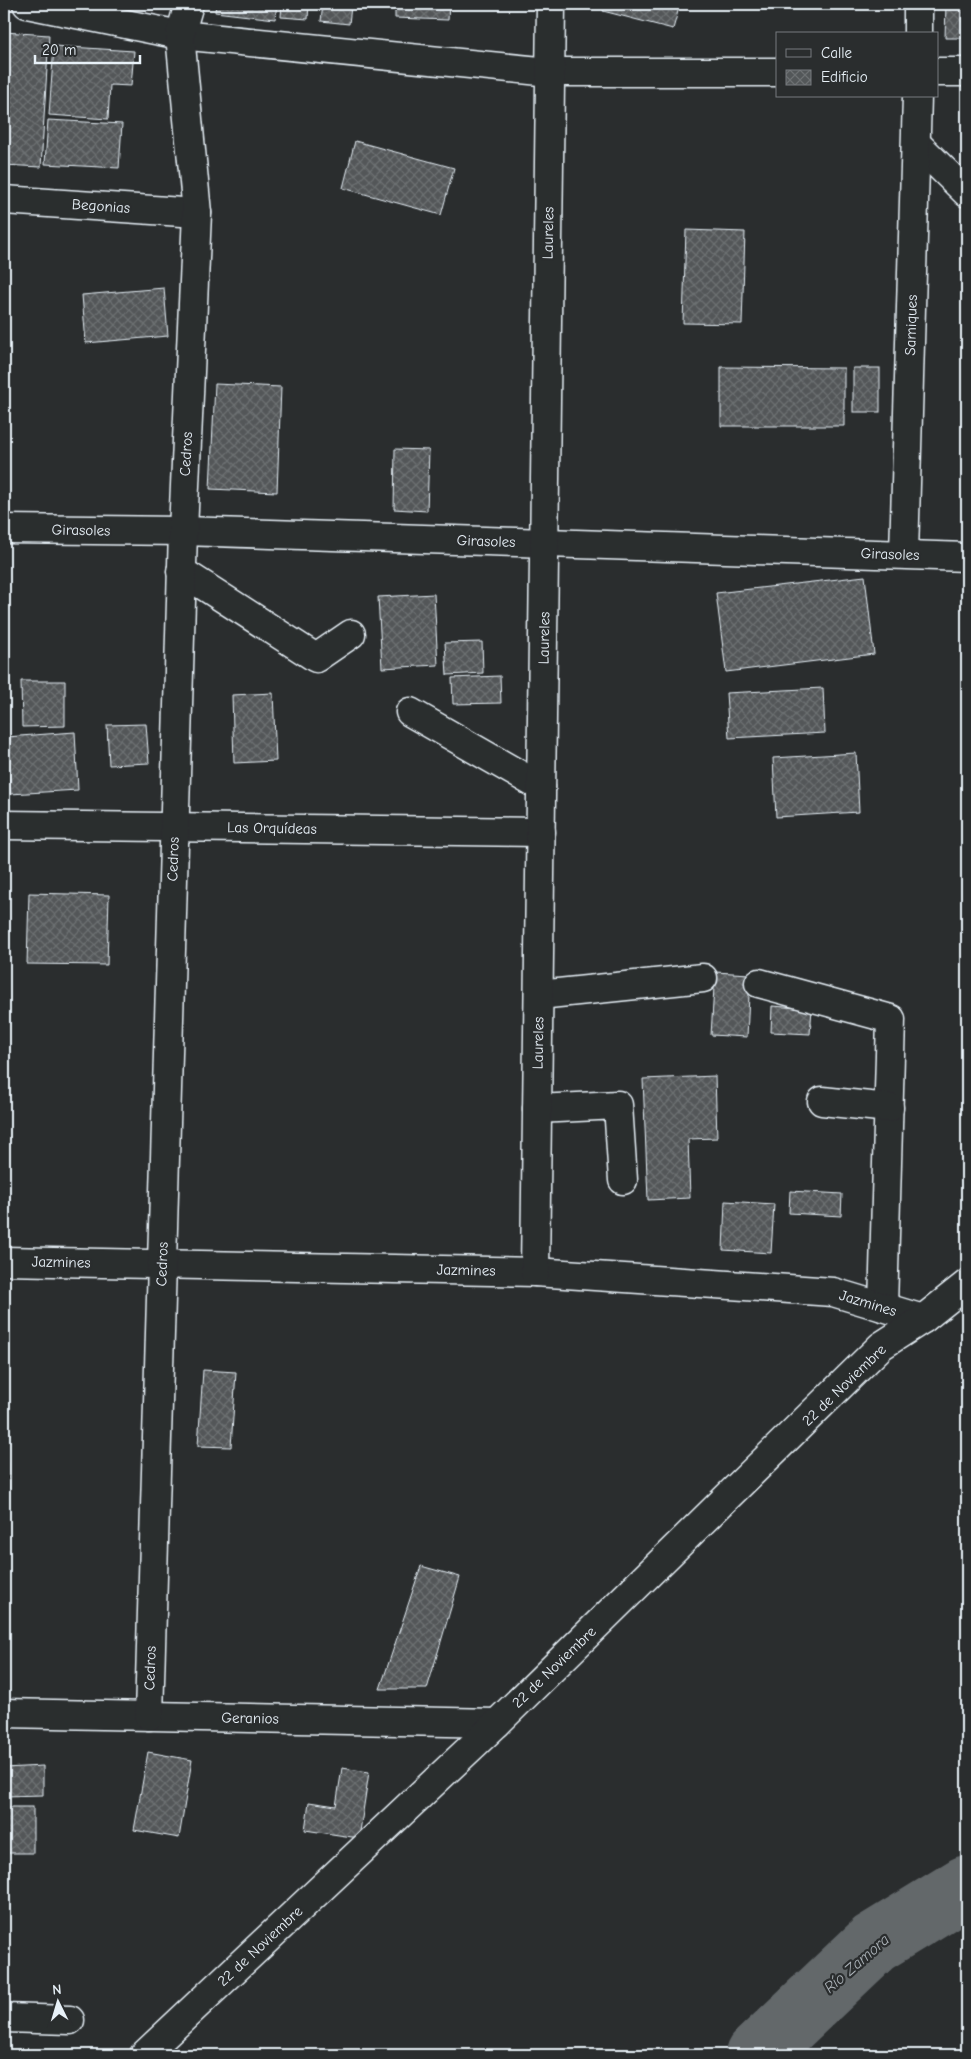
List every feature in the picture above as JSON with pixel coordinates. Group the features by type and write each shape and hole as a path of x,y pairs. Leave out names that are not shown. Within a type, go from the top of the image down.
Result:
{"street":[{"path":"27,4 180,35 550,72 776,72"},
{"name":"Cedros","path":"149,1716 182,531 197,213 180,35 189,4"},
{"name":"Laureles","path":"535,1272 551,4"},
{"path":"918,4 918,32"},
{"path":"938,72 967,72"},
{"name":"Samiques","path":"904,554 918,98"},
{"path":"917,144 967,193"},
{"name":"Begonias","path":"4,200 197,213"},
{"name":"Girasoles","path":"4,529 182,531 967,557"},
{"path":"181,571 316,658 351,634"},
{"path":"410,712 541,787"},
{"name":"Las Orquídeas","path":"4,825 541,832"},
{"path":"539,995 703,978"},
{"path":"759,983 891,1019 883,1307"},
{"path":"822,1101 889,1108"},
{"path":"537,1109 618,1105 622,1180"},
{"name":"Jazmines","path":"4,1261 535,1272 833,1292 923,1319"},
{"name":"22 de Noviembre","path":"144,2055 497,1723 882,1346 923,1319 967,1284"},
{"name":"Geranios","path":"4,1713 497,1723"},
{"path":"4,2018 70,2020"}],"building":[{"path":"216,4 277,4 275,19 215,12"},
{"path":"282,4 309,4 308,19 281,17"},
{"path":"323,4 351,6 349,24 321,21"},
{"path":"395,4 449,4 448,20 395,18"},
{"path":"605,4 680,4 673,29 603,11"},
{"path":"946,4 967,4 967,38 945,38"},
{"path":"4,32 49,35 41,167 4,165"},
{"path":"54,46 134,51 131,86 110,85 108,119 49,115"},
{"path":"48,120 122,124 119,168 45,164"},
{"path":"355,141 454,168 441,215 343,188"},
{"path":"686,230 745,232 742,324 683,323"},
{"path":"164,288 168,336 86,343 82,295"},
{"path":"4,313 7,313 6,353 4,353"},
{"path":"721,367 844,368 844,426 721,426"},
{"path":"853,368 880,368 880,412 853,412"},
{"path":"215,384 281,387 277,492 210,489"},
{"path":"395,449 429,450 427,511 394,509"},
{"path":"865,576 874,654 726,672 716,593"},
{"path":"434,594 438,665 382,668 378,597"},
{"path":"482,642 483,673 447,675 445,643"},
{"path":"500,676 501,703 453,704 452,678"},
{"path":"21,681 65,681 65,726 22,727"},
{"path":"823,688 825,733 729,738 726,693"},
{"path":"273,693 276,761 234,763 232,695"},
{"path":"146,724 149,763 109,765 107,725"},
{"path":"75,732 78,790 10,794 6,737"},
{"path":"856,753 859,812 776,817 773,758"},
{"path":"29,893 109,895 107,965 27,964"},
{"path":"715,972 750,974 747,1037 711,1035"},
{"path":"772,1006 812,1009 810,1034 771,1032"},
{"path":"715,1076 717,1138 688,1139 690,1198 648,1200 643,1079"},
{"path":"790,1191 842,1194 841,1216 789,1213"},
{"path":"725,1201 774,1204 771,1253 723,1250"},
{"path":"203,1370 236,1372 231,1447 198,1446"},
{"path":"4,1462 8,1462 9,1489 4,1489"},
{"path":"421,1566 460,1577 427,1689 380,1689"},
{"path":"148,1752 192,1760 179,1838 134,1830"},
{"path":"43,1766 43,1795 4,1796 4,1768"},
{"path":"342,1768 369,1772 359,1838 305,1830 309,1802 336,1806"},
{"path":"4,1807 33,1807 33,1853 4,1853"}],"waterway":[{"name":"Río Zamora","path":"756,2055 874,1943 967,1886"}]}
